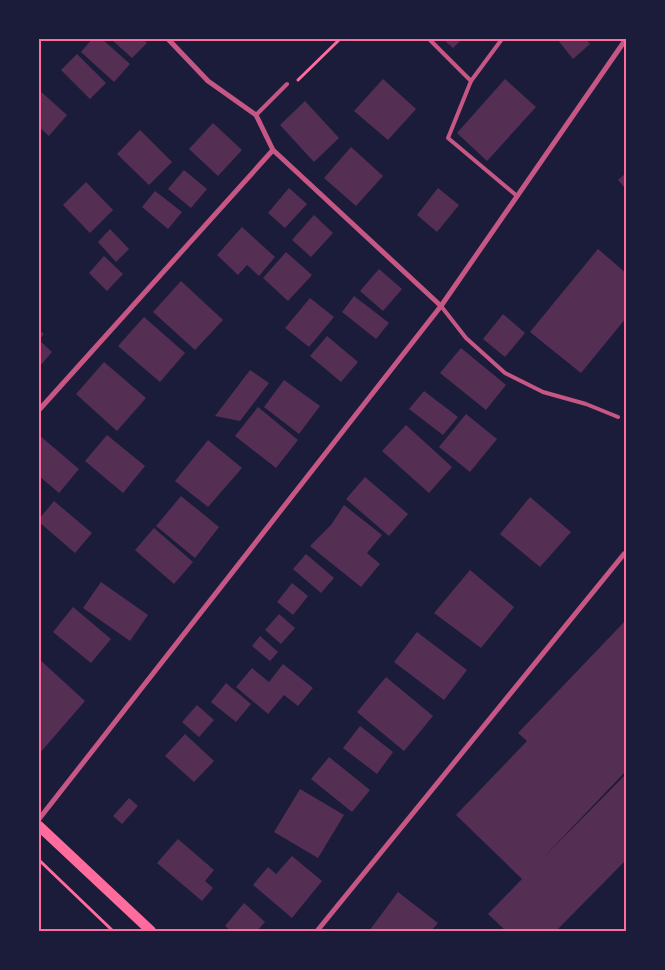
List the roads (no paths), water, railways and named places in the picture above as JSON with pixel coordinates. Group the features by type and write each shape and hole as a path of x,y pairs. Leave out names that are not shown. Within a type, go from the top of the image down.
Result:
{"main road":[{"path":"39,826 152,931"}],"street":[{"path":"168,39 208,80 256,115 273,150 441,306"},
{"path":"39,819 441,306 626,39"},
{"path":"39,410 273,150"},
{"path":"318,931 624,554"}],"lane":[{"path":"429,39 472,81"},
{"path":"502,39 472,81 448,138 517,196"},
{"path":"256,115 287,84"},
{"path":"441,306 466,338 505,373 543,392 586,404 618,417"}]}
